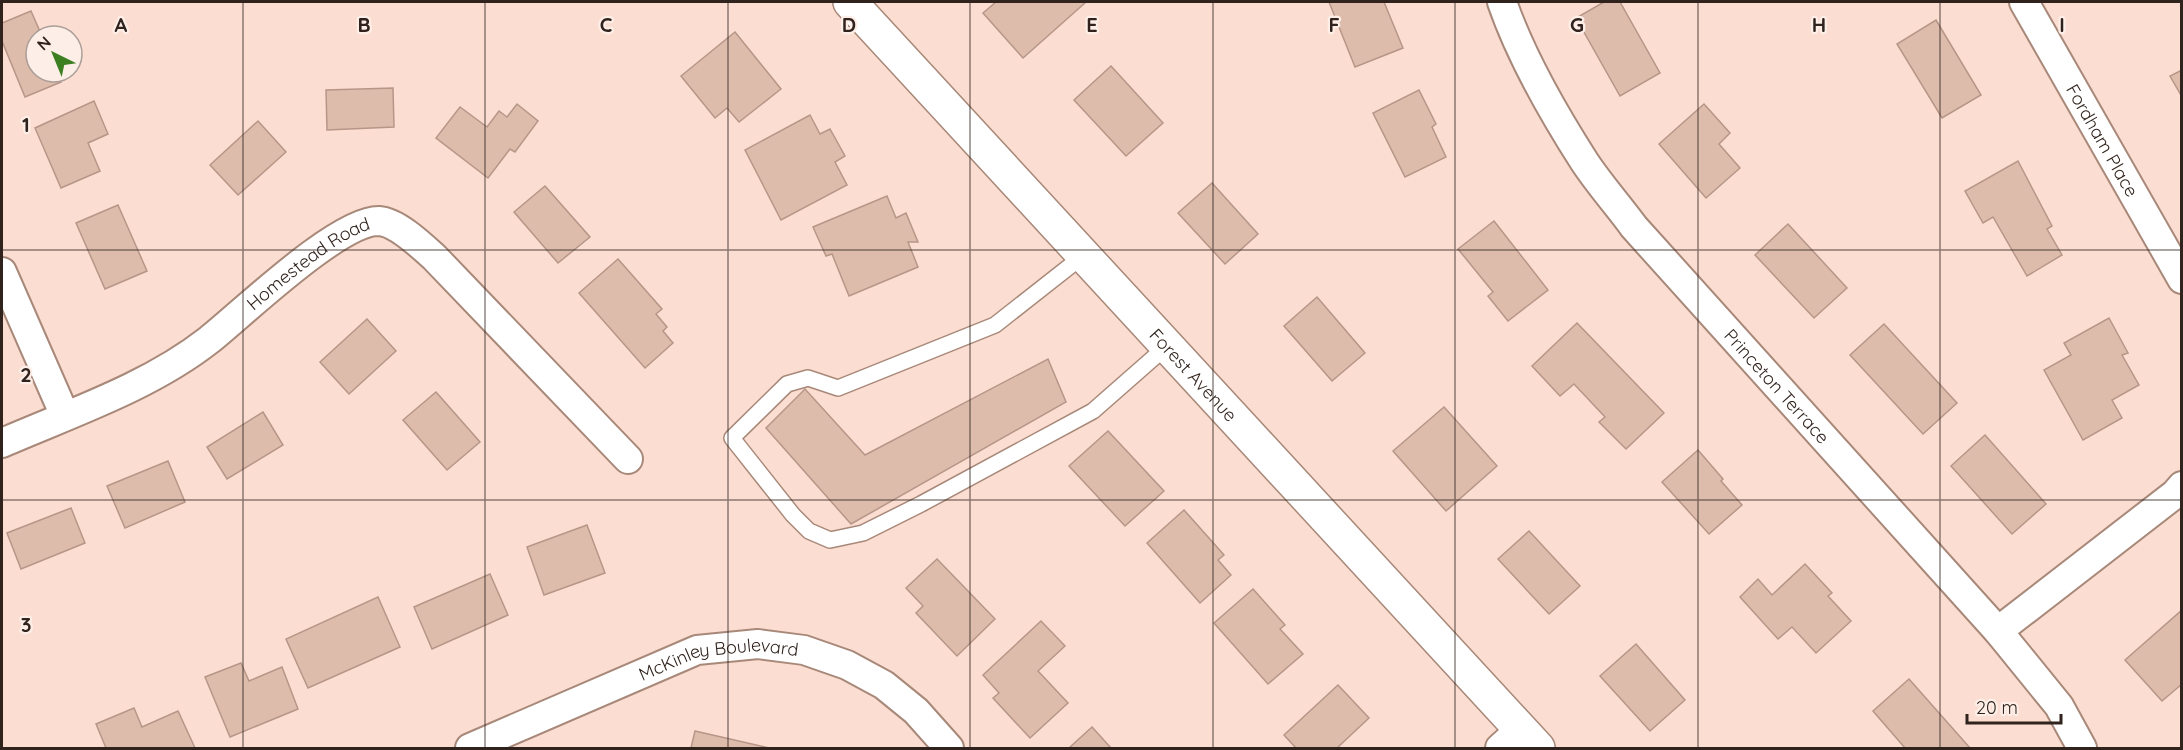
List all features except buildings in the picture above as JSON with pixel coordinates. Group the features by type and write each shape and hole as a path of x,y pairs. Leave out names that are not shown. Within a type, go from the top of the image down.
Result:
{"main road":[{"name":"Forest Avenue","path":"850,2 1167,346 1519,742"}],"street":[{"name":"Princeton Terrace","path":"1502,2 1543,93 1585,162 1634,227 1998,631 2059,706 2082,748"},
{"name":"Fordham Place","path":"2024,2 2181,279"},
{"name":"Homestead Road","path":"2,443 160,373 209,340 261,295 328,244 355,226 380,221 408,234 435,258 628,459"},
{"path":"2,273 65,416"},
{"path":"1998,631 2175,494 2181,486"},
{"name":"McKinley Boulevard","path":"470,748 697,650 758,644 804,650 847,665 884,685 916,711 950,748"}],"lane":[{"path":"1084,255 995,325 837,388 808,378 787,384 732,438 793,515 809,531 830,540 863,533 1093,411 1167,346"}]}
